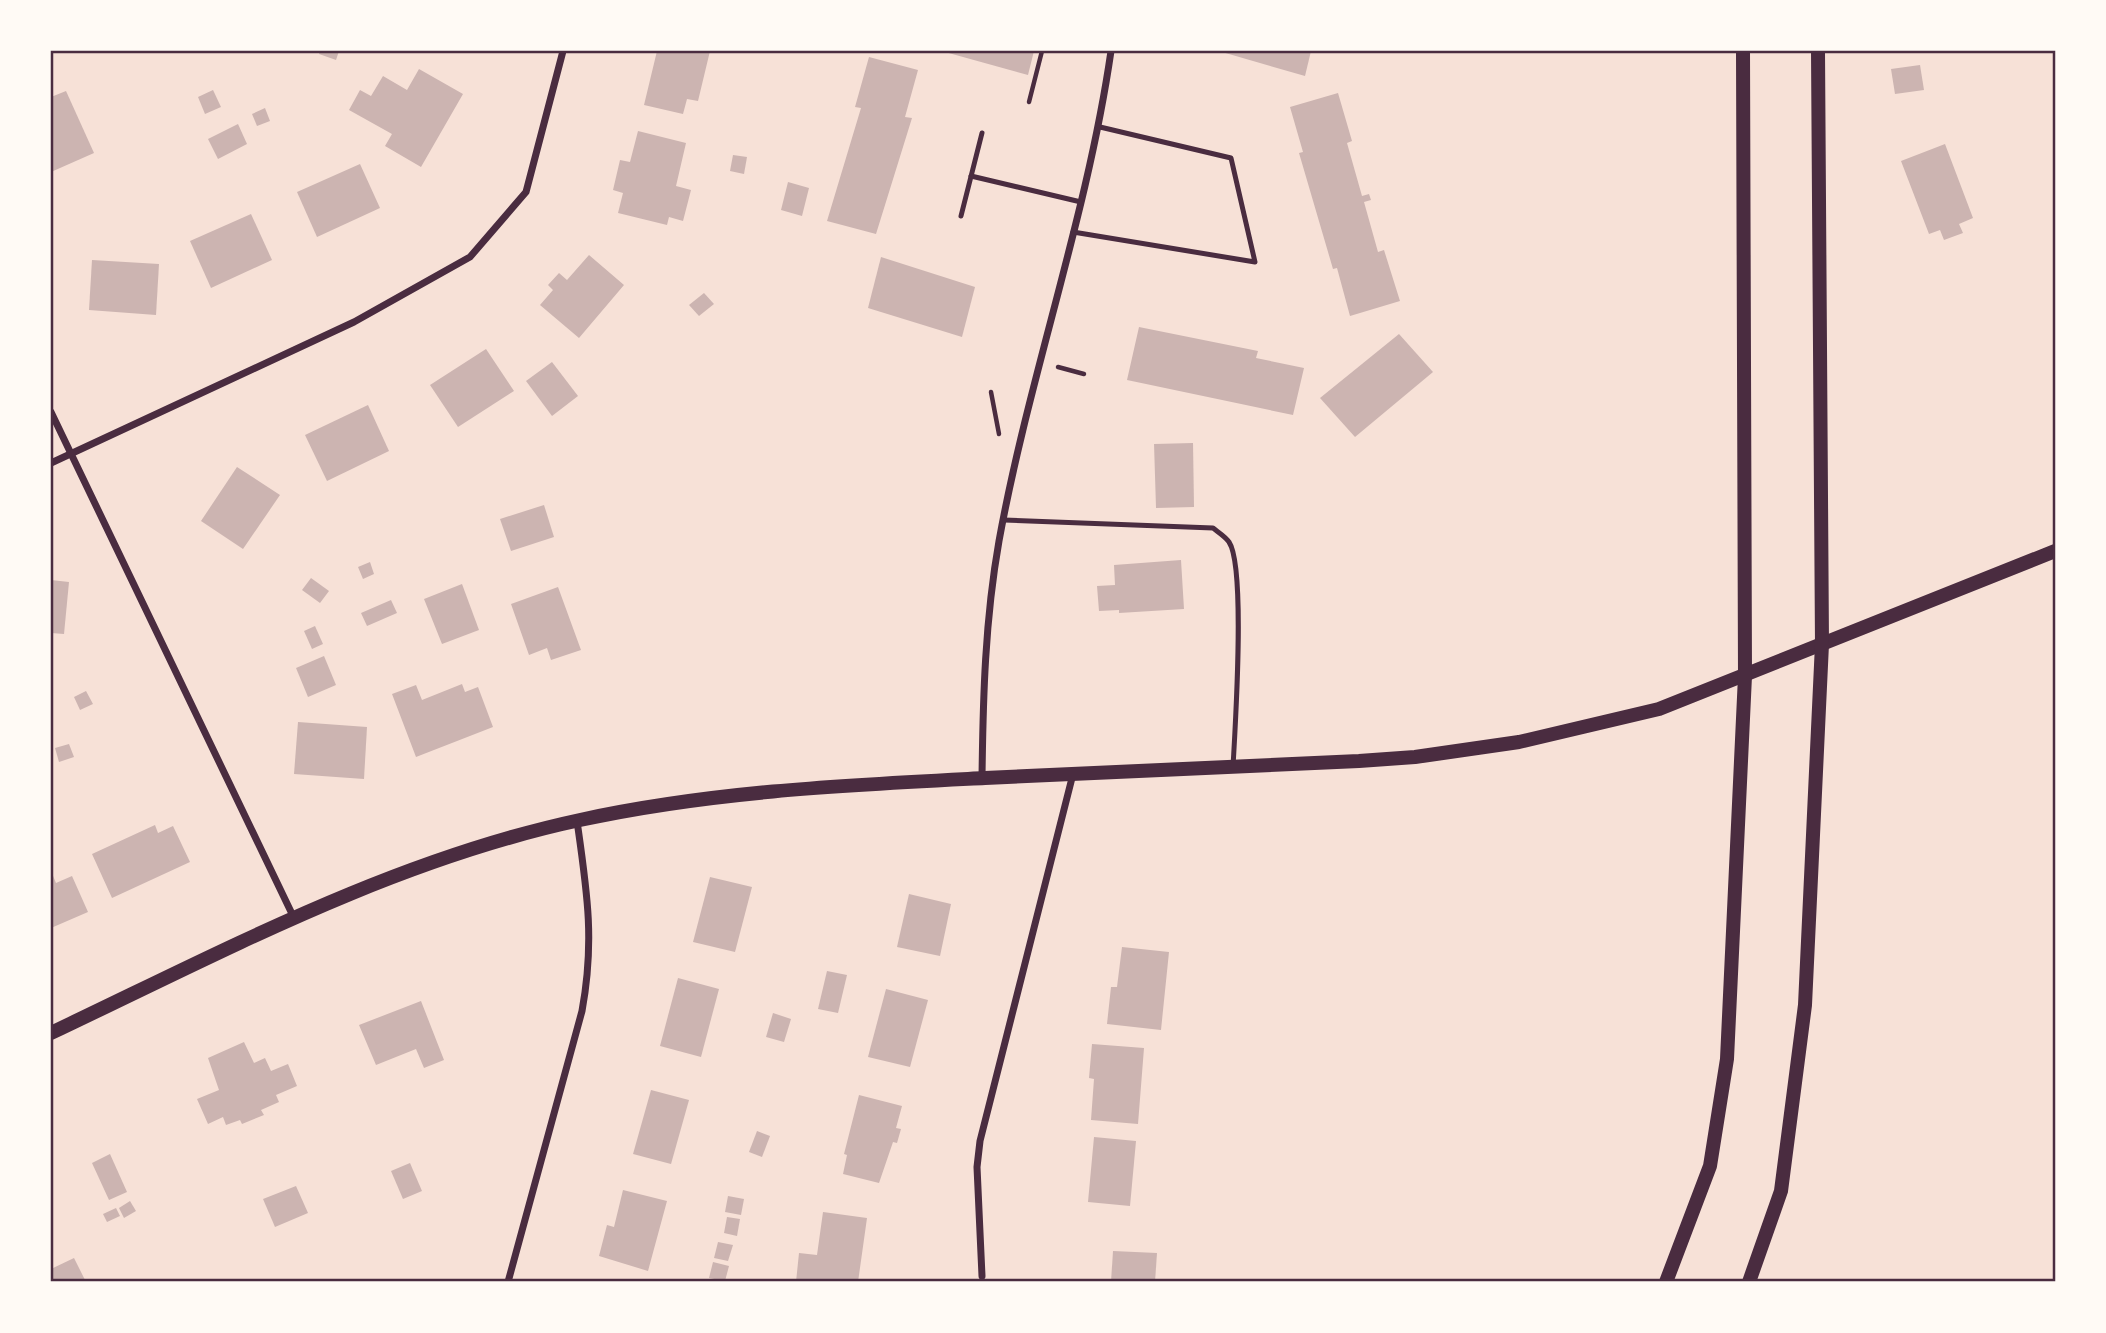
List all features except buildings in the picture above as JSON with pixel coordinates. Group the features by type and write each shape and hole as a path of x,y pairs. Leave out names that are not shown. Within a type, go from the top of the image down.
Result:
{"main road":[{"path":"1666,1282 1710,1166 1727,1059 1745,676 1743,51"},
{"path":"1749,1282 1781,1191 1805,1005 1822,644 1818,51"},
{"path":"51,1033 294,918 431,864 577,821 685,801 751,793 982,778 1415,757 1519,742 1659,709 2055,551"}],"street":[{"path":"51,463 354,322 470,257 526,192 563,51"},
{"path":"982,778 983,676 1004,520 1026,414 1100,127 1111,51"},
{"path":"51,412 294,918"},
{"path":"982,1276 976,1167 980,1141 1073,774"},
{"path":"509,1282 582,1011 590,968 591,932 577,821"}],"lane":[{"path":"1073,232 1255,262 1231,158 1100,127"},
{"path":"961,216 982,133"},
{"path":"971,176 1081,202"},
{"path":"1004,520 1213,528 1229,542 1237,565 1237,708 1233,766"}],"path":[{"path":"1029,102 1042,51"}]}
